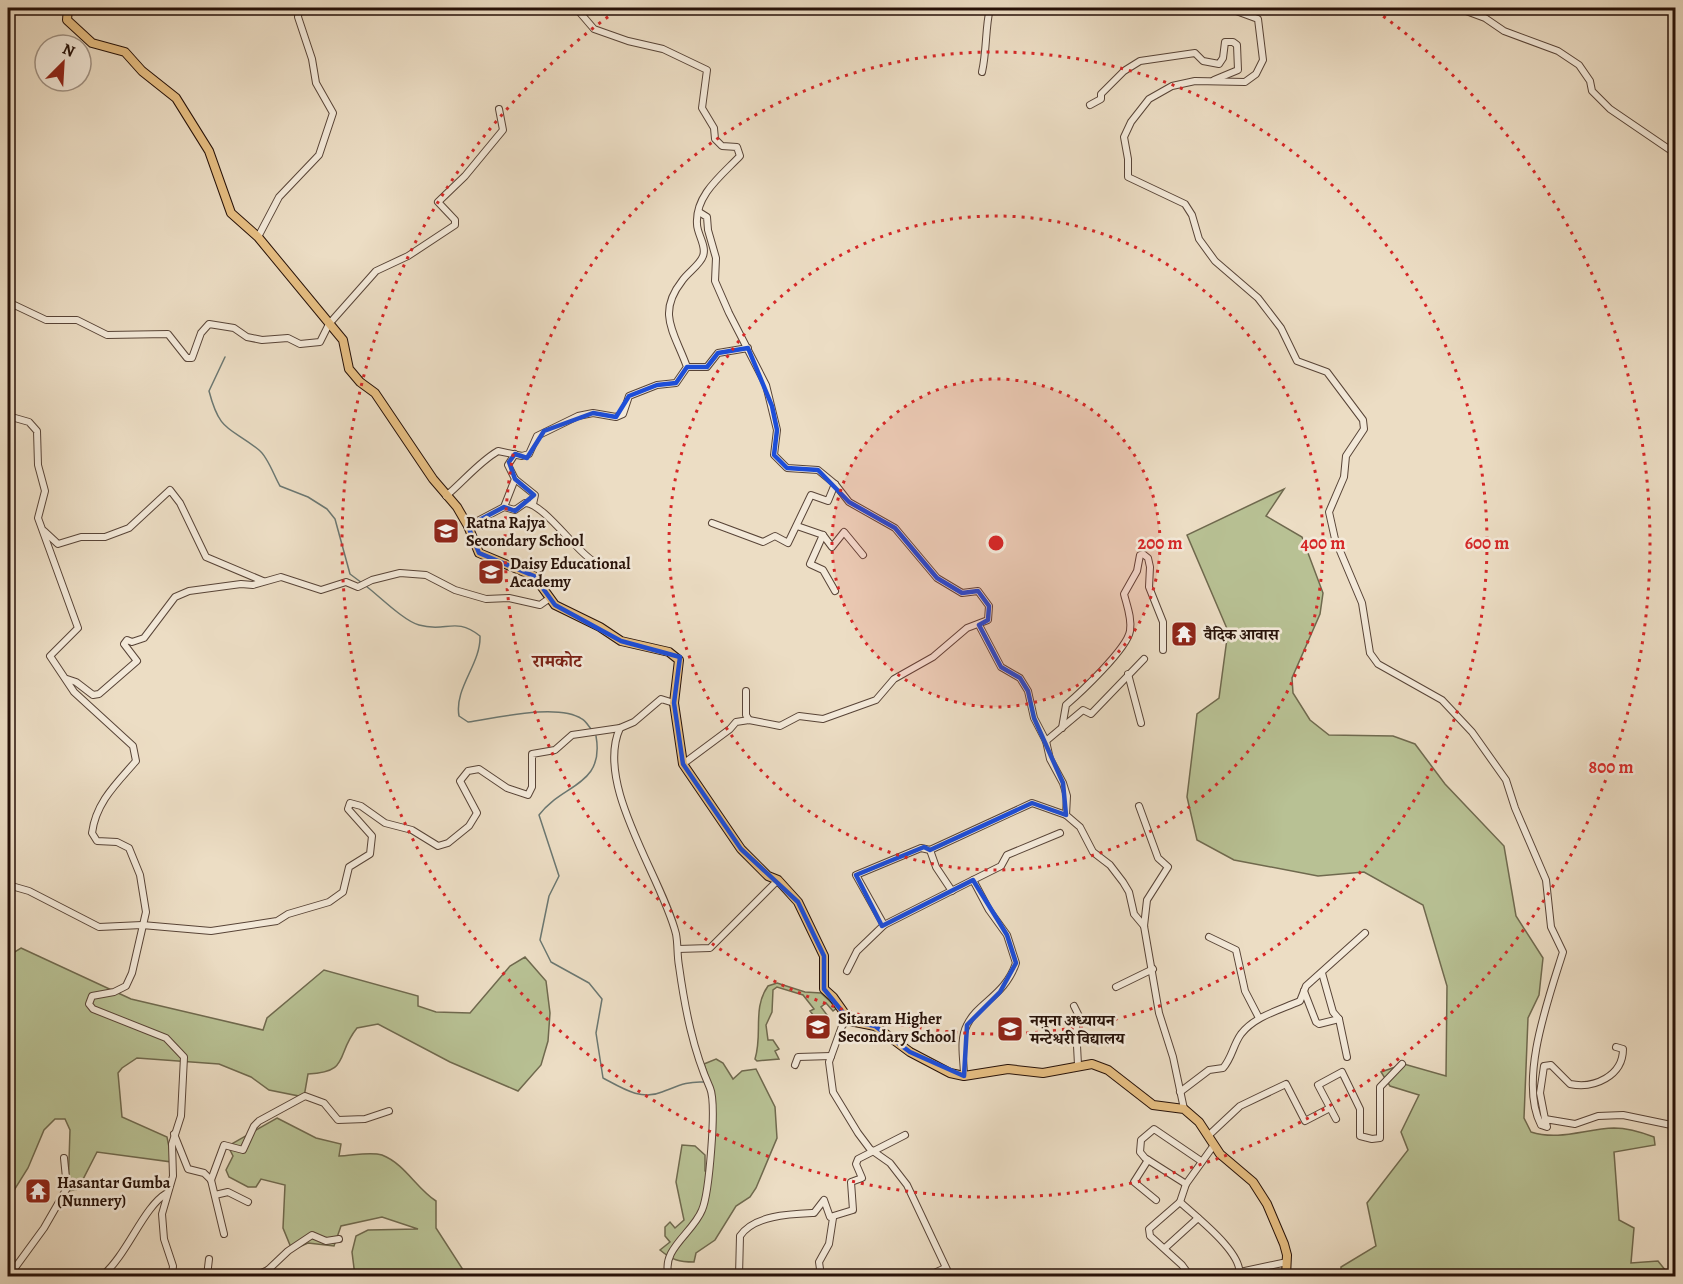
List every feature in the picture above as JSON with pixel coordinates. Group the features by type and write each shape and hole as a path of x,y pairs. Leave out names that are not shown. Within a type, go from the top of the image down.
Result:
{"main road":[{"path":"68,8 67,20 92,43 125,52 142,71 176,98 209,151 231,213 258,237 343,340 349,369 360,382 375,393 468,526 479,553 534,576 550,598 563,609 600,627 621,641 669,652 680,660 674,703 683,764 741,849 768,876 778,880 798,902 824,956 824,989 849,1019 860,1025 875,1026 910,1053 946,1071 964,1076 1008,1069 1043,1074 1078,1065 1092,1064 1108,1070 1153,1105 1184,1109 1199,1122 1220,1154 1252,1182 1261,1194 1284,1244 1287,1262 1286,1276"}],"street":[{"path":"258,237 279,196 319,155 333,113 316,83 312,59 298,17 299,8"},
{"path":"576,8 594,29 628,42 663,49 707,70 702,108 714,128 715,139 722,146 737,147 740,156 703,195 696,223 703,247 703,256 671,298 667,314 687,367"},
{"path":"982,72 985,58 984,41 990,8"},
{"path":"1228,8 1258,19 1263,60 1256,74 1245,82 1213,80 1172,86 1149,99 1131,122 1124,137 1128,177 1185,204 1192,215 1199,240 1215,261 1258,298 1281,328 1297,362 1327,372 1363,420 1364,429 1346,456 1344,477 1329,512 1335,540 1362,603 1370,653 1378,664 1442,700 1472,732 1506,780 1515,808 1546,880 1551,927 1563,952 1541,1024 1532,1076 1537,1118 1541,1125 1547,1127 1540,1093 1544,1066 1551,1065 1570,1084 1596,1084 1609,1077 1621,1058 1623,1049 1616,1047"},
{"path":"1458,8 1485,18 1504,32 1558,51 1579,64 1590,81 1592,91 1610,110 1676,154"},
{"path":"1090,105 1101,99 1101,94 1124,71 1140,61 1195,53 1208,63 1219,64 1223,58 1225,42 1233,42 1237,45 1238,70 1213,80"},
{"path":"8,302 46,320 77,320 107,335 168,334 187,358 192,358 201,333 209,324 234,328 247,337 262,340 288,338 300,344 310,345 320,342 328,324 376,271 408,256 454,225 455,220 438,202 465,176 503,130 499,109"},
{"path":"683,764 736,722 749,720 780,726 799,716 823,719 876,700 894,679 933,657 968,628 988,620 989,606 978,591 963,592 937,578 895,528 849,502 835,484 818,470 787,468 774,455 777,430 766,385 716,281 714,244 708,230 707,216 699,212"},
{"path":"687,367 708,367 718,353 748,348"},
{"path":"446,496 470,476 485,459 498,451 522,456 529,454 537,436 578,416 593,413 616,417 622,414 629,396 657,385 676,383 687,367"},
{"path":"8,416 29,422 37,431 38,465 45,491 38,518 78,628 50,656 74,692 133,746 136,761 122,775 98,808 92,833 97,841 117,842 129,848 140,875 146,912 132,973 126,986 114,992 92,996 88,1004 93,1009 166,1038 184,1057 181,1116 174,1133 173,1176 166,1193 162,1227 173,1266 172,1276"},
{"path":"515,454 508,465 515,479 535,495 533,504"},
{"path":"468,526 504,507 515,479"},
{"path":"712,523 763,542 775,536 788,543 811,495 828,501 835,484"},
{"path":"44,531 58,544 81,537 105,537 129,528 170,490 180,503 206,557 263,581"},
{"path":"504,507 515,510 525,503 533,504 556,524 573,545 593,561"},
{"path":"797,526 823,535 832,547 844,532 864,555"},
{"path":"823,535 810,564 823,570 835,591"},
{"path":"1062,728 1066,705 1084,690 1122,646 1130,633 1130,617 1124,594 1137,571 1140,555 1143,554 1148,558 1149,587 1163,622 1163,650"},
{"path":"67,679 76,682 93,695 99,694 137,661 124,644 127,640 132,642 144,638 175,597 189,591 241,584 254,585 281,577 321,590 346,582 358,587 372,580 400,573 426,575 454,590 486,599 509,598 540,605 550,598"},
{"path":"979,625 1001,667 1024,683 1034,718 1046,741 1050,759 1057,769 1067,796 1066,815"},
{"path":"1046,741 1083,710 1091,714 1144,659"},
{"path":"1128,674 1141,723"},
{"path":"746,691 746,715 749,720"},
{"path":"8,885 29,891 99,927 142,925 211,931 276,921 288,914 329,902 343,892 347,872 352,864 366,858 372,850 372,836 348,809 350,803 361,806 385,823 412,830 438,846 445,846 469,826 477,813 462,787 460,781 463,774 479,769 507,788 528,795 532,787 532,754 555,750 572,735 620,728 634,722 662,699 674,703"},
{"path":"620,728 614,741 613,751 617,781 636,838 668,908 678,949 685,1008 694,1051 705,1073 714,1108 702,1210 668,1258 669,1276"},
{"path":"884,925 856,875 921,848 930,850 1032,803 1066,815 1080,827 1093,852 1110,866 1123,882 1129,892 1134,914 1144,926"},
{"path":"1138,806 1158,858 1168,867 1147,900 1144,926 1159,1013 1173,1057 1184,1109"},
{"path":"847,971 857,951 884,925 1001,866 1007,855 1060,833"},
{"path":"930,850 936,867 952,891"},
{"path":"678,949 710,948 778,880"},
{"path":"964,1076 963,1038 967,1025 1000,992 1016,963 1007,935 989,910 973,880"},
{"path":"1180,1092 1209,1070 1223,1068 1230,1061 1242,1033 1259,1018 1300,1001 1306,986 1365,933"},
{"path":"1209,937 1236,950 1240,976 1259,1018"},
{"path":"1116,987 1153,969"},
{"path":"1322,974 1333,1012 1340,1019 1347,1057"},
{"path":"1304,992 1316,1022 1319,1024 1340,1019"},
{"path":"1074,1006 1079,1016 1076,1026 1078,1065"},
{"path":"849,1019 842,1026 831,1056 833,1092 858,1133 874,1152 890,1162 907,1185 950,1276"},
{"path":"795,1065 798,1057 831,1056"},
{"path":"1336,1119 1318,1085 1342,1072 1360,1109 1359,1136 1380,1138 1380,1087 1402,1064"},
{"path":"1208,1136 1240,1106 1286,1084 1305,1120 1330,1108"},
{"path":"211,1180 224,1145 243,1150 254,1126 259,1121 305,1096 324,1103 338,1120 351,1117 366,1119 389,1111"},
{"path":"1545,1119 1575,1124 1598,1116 1623,1115 1676,1126"},
{"path":"1186,1184 1148,1160 1140,1152 1139,1148 1144,1136 1154,1129 1201,1161"},
{"path":"174,1133 188,1169 204,1173 211,1180 224,1234"},
{"path":"833,1218 854,1209 851,1182 862,1178 857,1161 905,1135"},
{"path":"1190,1276 1165,1248 1150,1236 1149,1229 1180,1202 1186,1184 1214,1145"},
{"path":"9,1276 44,1228 67,1188 64,1158"},
{"path":"1148,1160 1134,1182 1156,1200"},
{"path":"215,1195 228,1192 248,1202"},
{"path":"105,1276 123,1255 152,1206 166,1193"},
{"path":"739,1276 740,1236 751,1225 788,1214 814,1213 824,1200 830,1217 833,1218"},
{"path":"1180,1202 1218,1234 1239,1274"},
{"path":"821,1276 819,1262 829,1244 833,1218"},
{"path":"1165,1248 1198,1218"},
{"path":"255,1276 268,1270 288,1251 312,1235 326,1241 339,1239"},
{"path":"207,1276 209,1258"},
{"path":"1221,1276 1287,1262"},
{"path":"928,1276 945,1268"},
{"path":"268,1270 274,1276"}],"highlighted area":[{"path":"748,348 772,406 777,430 774,455 787,468 818,470 849,502 895,528 937,578 962,593 978,591 989,606 988,620 979,625 1001,667 1020,678 1028,691 1034,718 1063,783 1066,815 1032,803 930,850 924,847 856,875 882,926 973,880 1007,935 1016,963 1000,992 967,1025 964,1076 910,1052 875,1026 850,1021 824,989 824,956 798,902 741,849 683,764 674,703 680,657 621,641 555,605 534,576 479,553 468,526 504,507 515,511 534,495 515,479 509,462 515,454 527,458 544,431 593,413 616,417 629,396 657,385 676,383 687,367 707,367 718,353"}],"green space":[{"path":"1284,489 1266,516 1302,537 1323,593 1320,614 1292,678 1293,693 1310,720 1329,735 1393,736 1415,744 1445,784 1504,846 1516,916 1543,958 1539,995 1528,1018 1524,1118 1531,1132 1541,1134 1562,1135 1614,1128 1654,1137 1655,1145 1614,1152 1619,1220 1634,1228 1631,1263 1658,1261 1670,1276 1595,1276 1577,1271 1576,1276 1341,1276 1341,1267 1376,1246 1367,1203 1408,1150 1401,1132 1419,1095 1390,1086 1381,1072 1404,1064 1446,1076 1447,986 1423,905 1364,872 1318,876 1234,860 1197,840 1187,797 1197,714 1219,698 1228,631 1187,535"},
{"path":"21,948 131,999 263,1030 267,1018 324,970 418,996 418,1006 436,1012 470,1013 510,966 525,957 546,981 550,1013 548,1041 541,1065 518,1091 450,1062 378,1024 357,1028 337,1066 322,1073 308,1074 304,1097 269,1090 251,1077 219,1064 137,1058 118,1073 122,1117 167,1137 172,1162 97,1152 78,1189 68,1191 70,1130 65,1119 55,1119 44,1130 28,1168 8,1200 8,956"},
{"path":"777,983 805,992 821,993 837,1008 833,1011 826,1003 821,1007 827,1015 818,1021 810,1011 814,1009 803,995 777,987 773,990 772,1012 766,1025 768,1040 773,1040 779,1049 775,1051 779,1059 757,1061 755,1059 760,1003 768,986"},
{"path":"716,1059 723,1063 733,1079 742,1071 756,1069 775,1107 777,1138 750,1197 736,1206 715,1240 696,1253 694,1262 680,1261 660,1250 670,1242 665,1236 665,1227 670,1222 675,1228 684,1220 676,1182 682,1145 695,1146 705,1155 705,1171 710,1172 714,1105 704,1064"},
{"path":"277,1118 316,1138 341,1144 339,1156 377,1154 397,1164 436,1201 436,1228 467,1276 355,1276 352,1252 356,1236 368,1230 418,1229 382,1217 341,1226 334,1246 308,1243 292,1250 283,1228 285,1185 261,1179 256,1187 248,1187 229,1177 226,1170 233,1156 228,1146"}],"waterway":[{"path":"225,357 209,391 217,415 227,427 262,453 280,486 308,497 327,509 335,519 350,574 362,583"},
{"path":"366,586 413,623 428,627 464,627 480,636 476,656 460,696 459,716 468,722 526,713 558,712 582,719 592,730"},
{"path":"596,736 597,752 594,765 588,775 548,805 539,815 559,876 549,896 540,940 551,962 589,983 602,999 596,1033 603,1078 632,1092 647,1095 687,1083 704,1082"}],"place":[{"name":"Ratna Rajya Secondary School","path":"446,531"},
{"name":"Daisy Educational Academy","path":"491,572"},
{"name":"वैदिक आवास","path":"1184,634"},
{"name":"Sitaram Higher Secondary School","path":"818,1027"},
{"name":"नमुना अध्यायन मन्टेश्वरी विद्यालय","path":"1010,1029"},
{"name":"Hasantar Gumba (Nunnery)","path":"38,1191"}],"district":[{"name":"रामकोट","path":"557,661"}]}
